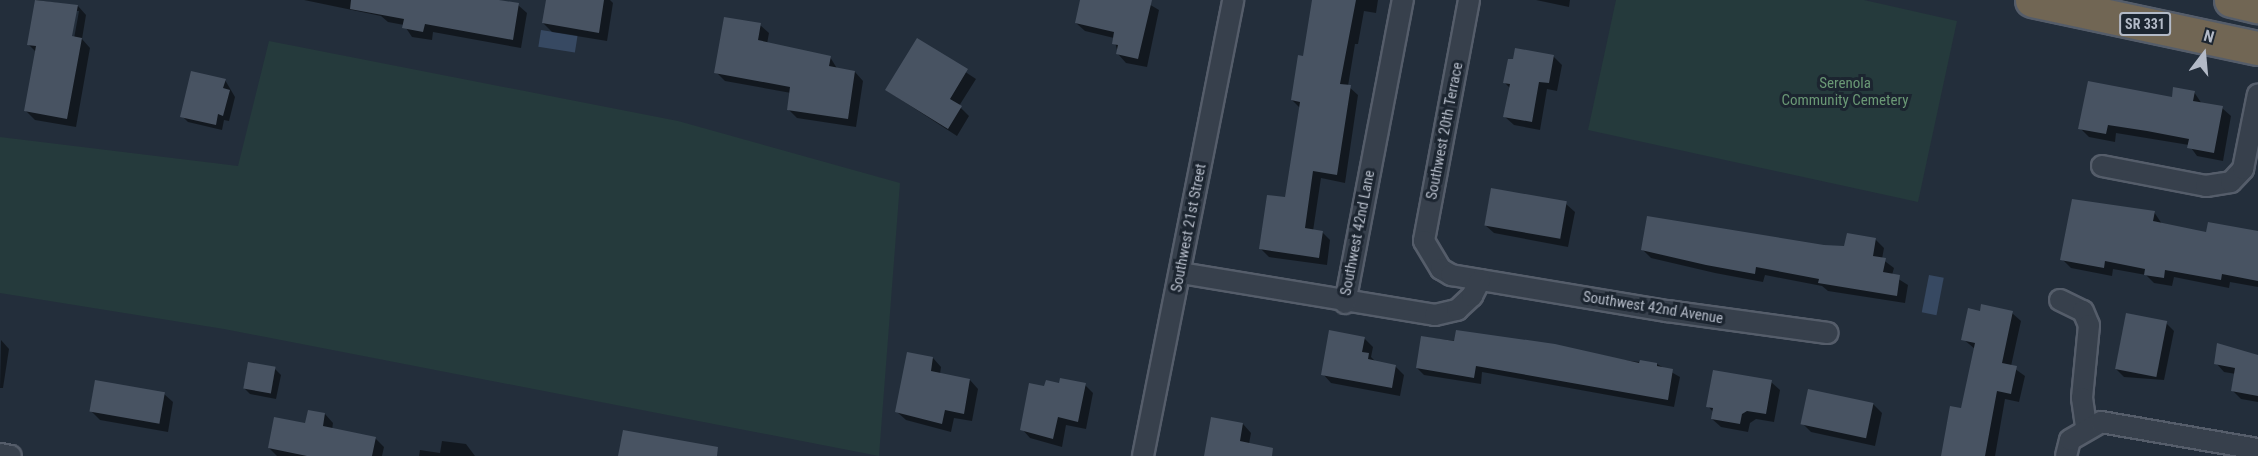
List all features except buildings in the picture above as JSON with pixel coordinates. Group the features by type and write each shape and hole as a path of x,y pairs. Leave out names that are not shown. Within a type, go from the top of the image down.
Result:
{"highway":[{"name":"SR 331","path":"2032,0 2258,48"},
{"path":"2231,0 2258,6"}],"street":[{"name":"Southwest 21st Street","path":"1143,456 1181,273 1233,0"},
{"name":"Southwest 42nd Lane","path":"1181,273 1345,303 1402,0"},
{"name":"Southwest 20th Terrace","path":"1432,260 1424,241 1469,0"},
{"path":"2102,166 2206,186 2231,182 2242,169 2258,94"},
{"name":"Southwest 42nd Avenue","path":"1432,260 1451,275 1827,333"},
{"path":"1345,303 1435,315 1457,310 1472,296 1480,280"},
{"path":"2060,300 2083,311 2089,326 2082,398 2086,428"},
{"path":"2066,456 2070,440 2086,428 2101,422 2258,449"},
{"path":"0,454 11,456"}],"green space":[{"name":"Serenola Community Cemetery","path":"1616,0 1864,0 1957,21 1918,202 1588,130"},
{"path":"269,41 678,121 900,183 879,456 224,329 0,293 0,137 238,166"}],"water":[{"path":"541,30 578,36 575,53 538,47"},
{"path":"1929,275 1944,278 1936,315 1922,312"}]}
